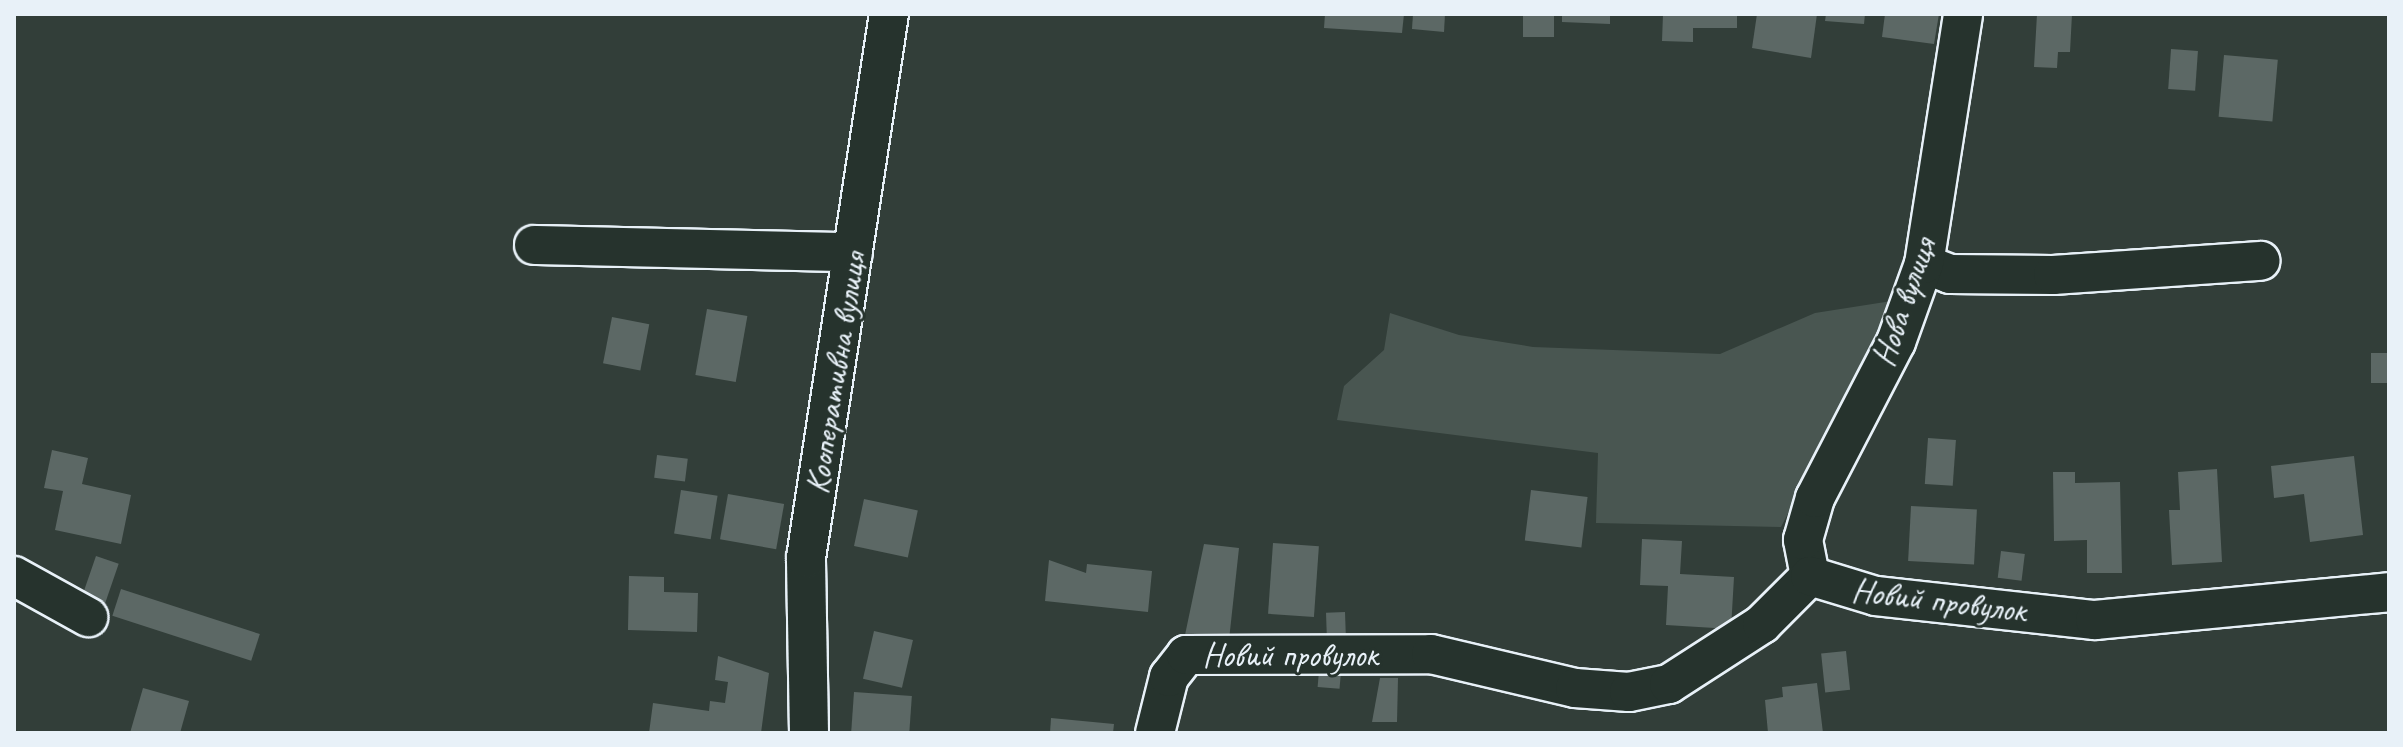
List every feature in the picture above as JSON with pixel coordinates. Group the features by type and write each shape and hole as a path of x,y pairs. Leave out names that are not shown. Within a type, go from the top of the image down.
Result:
{"street":[{"name":"Кооперативна вулиця","path":"809,733 806,558 889,14"},
{"name":"Нова вулиця","path":"1810,576 1803,540 1815,498 1896,342 1924,264 1963,14"},
{"path":"534,245 853,252"},
{"path":"1924,264 1950,274 2053,275 2261,261"},
{"path":"14,576 88,617"},
{"name":"Новий провулок","path":"1155,733 1169,677 1186,655 1431,654 1575,688 1629,692 1669,684 1762,624 1810,576 1876,596 2095,620 2389,592"}],"shaded area":[{"path":"1898,300 1781,527 1596,523 1598,453 1337,420 1344,386 1384,350 1390,313 1459,335 1533,347 1720,354 1815,313"}],"building":[{"path":"1325,14 1404,14 1402,33 1324,28"},
{"path":"1413,14 1445,14 1444,32 1412,29"},
{"path":"1523,14 1554,14 1554,37 1523,37"},
{"path":"1562,14 1610,14 1610,24 1562,22"},
{"path":"1663,14 1737,14 1737,28 1693,28 1693,42 1662,41"},
{"path":"1757,14 1817,14 1811,58 1752,48"},
{"path":"1826,14 1865,14 1864,24 1825,21"},
{"path":"1885,14 1939,14 1934,44 1882,37"},
{"path":"2037,14 2072,14 2070,52 2058,52 2057,68 2034,67"},
{"path":"2171,49 2198,51 2195,91 2168,89"},
{"path":"2224,55 2278,60 2272,121 2219,117"},
{"path":"707,309 747,316 736,382 695,375"},
{"path":"612,317 649,324 640,370 603,363"},
{"path":"2371,353 2389,353 2389,383 2371,383"},
{"path":"1928,438 1956,440 1953,486 1925,484"},
{"path":"52,450 88,458 82,484 131,495 121,544 55,530 63,491 44,488"},
{"path":"657,455 688,459 685,482 654,478"},
{"path":"2354,456 2363,535 2310,542 2304,494 2274,498 2271,466"},
{"path":"2217,469 2222,562 2172,565 2169,510 2180,510 2178,472"},
{"path":"2053,472 2075,472 2075,483 2120,482 2122,573 2087,573 2087,540 2054,541"},
{"path":"681,490 718,496 711,539 674,533"},
{"path":"1531,490 1588,497 1581,548 1525,541"},
{"path":"728,494 784,504 776,549 720,539"},
{"path":"864,499 918,510 908,557 854,546"},
{"path":"1911,506 1977,509 1974,564 1908,561"},
{"path":"1642,539 1682,541 1680,574 1734,577 1731,629 1666,625 1668,586 1640,585"},
{"path":"1273,543 1319,546 1314,617 1268,614"},
{"path":"1204,544 1239,548 1229,640 1185,635"},
{"path":"2001,551 2025,554 2022,581 1998,578"},
{"path":"96,556 119,564 104,605 82,598"},
{"path":"1049,560 1086,573 1087,564 1152,571 1148,612 1045,601"},
{"path":"629,576 664,577 664,592 698,593 697,632 628,630"},
{"path":"121,589 260,634 251,661 112,616"},
{"path":"1345,612 1346,640 1327,641 1326,613"},
{"path":"874,631 913,640 902,688 863,679"},
{"path":"1846,651 1850,690 1825,692 1821,654"},
{"path":"718,656 769,673 761,733 649,733 653,703 709,711 710,701 725,703 728,682 715,680"},
{"path":"1319,671 1341,673 1340,689 1318,687"},
{"path":"1380,678 1398,678 1397,722 1372,722"},
{"path":"1817,683 1823,733 1768,733 1765,700 1783,697 1782,687"},
{"path":"143,688 189,701 180,733 130,733"},
{"path":"854,692 912,696 909,733 851,733"},
{"path":"1051,718 1114,724 1113,733 1050,733"}]}
